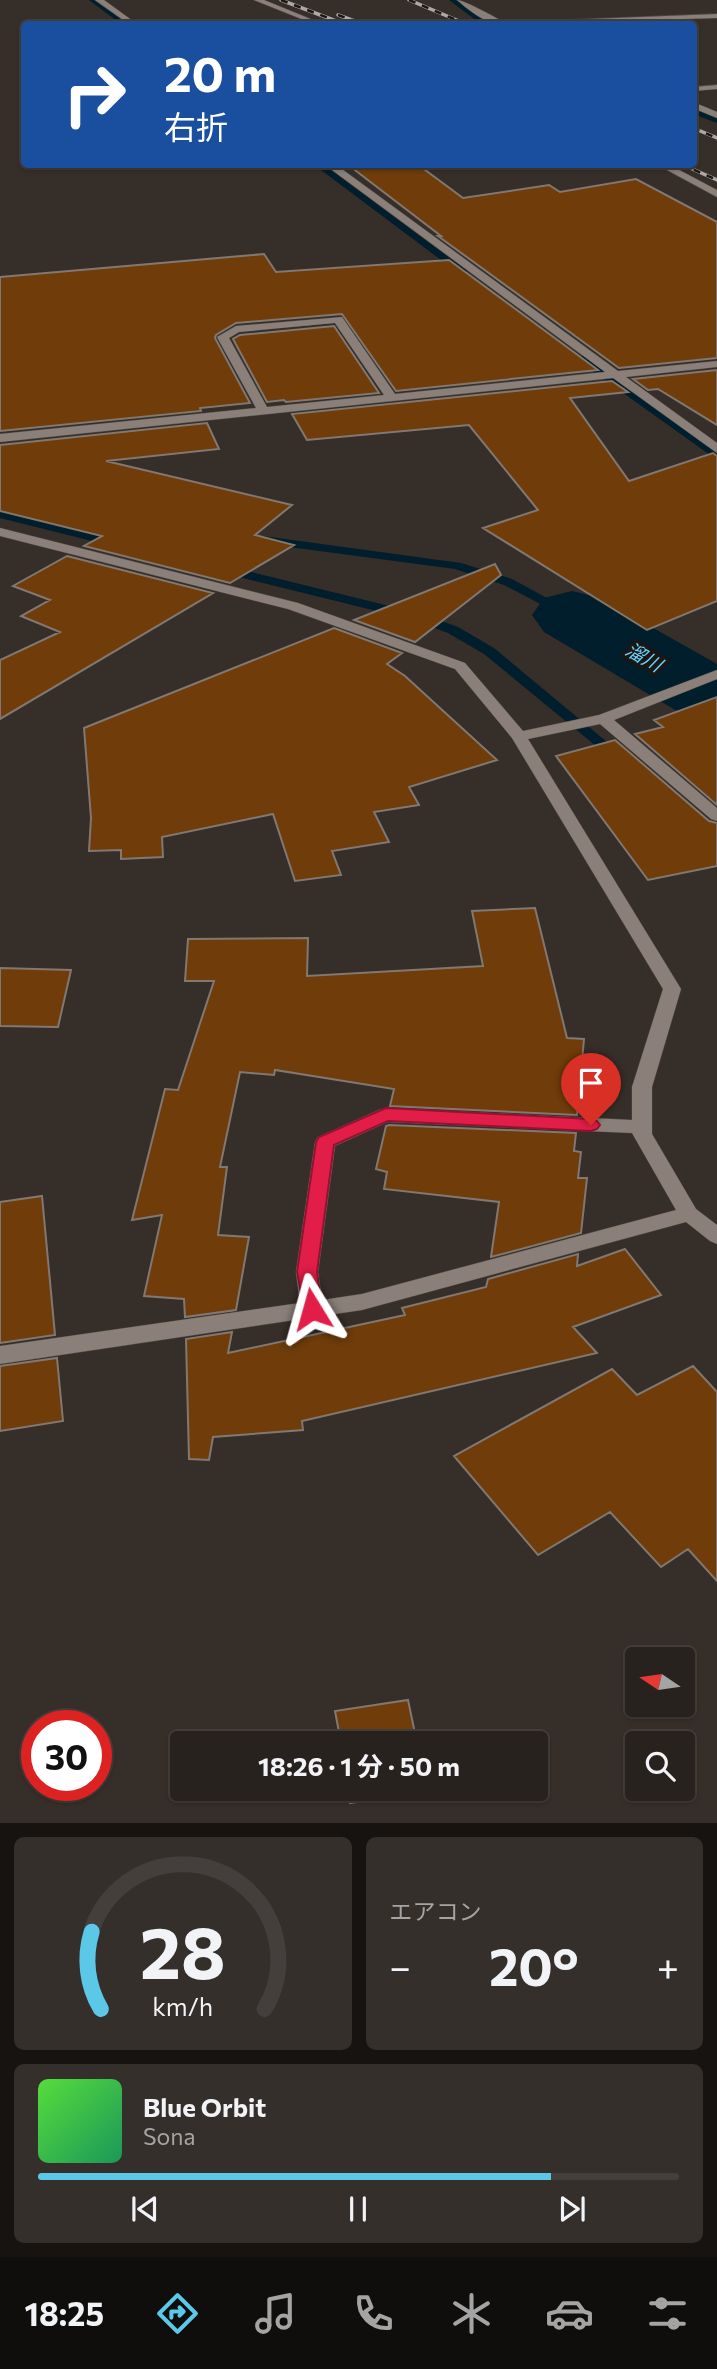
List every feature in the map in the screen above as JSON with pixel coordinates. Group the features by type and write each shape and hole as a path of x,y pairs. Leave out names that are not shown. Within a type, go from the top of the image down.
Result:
{"street":[{"path":"99,0 129,21"},
{"path":"258,0 311,21"},
{"path":"461,0 481,15 496,21"},
{"path":"598,21 717,16"},
{"path":"681,18 684,21"},
{"path":"697,89 717,87"},
{"path":"697,106 717,115"},
{"path":"333,168 611,374 717,449"},
{"path":"668,168 717,194"},
{"path":"263,411 223,337 236,328 338,319 391,397"},
{"path":"0,438 717,364"},
{"path":"0,532 293,606 460,666 519,736 672,989 642,1087 642,1134 689,1214 717,1236"},
{"path":"519,736 602,719 717,674"},
{"path":"602,719 717,816"},
{"path":"312,1309 307,1272 326,1142 386,1115 642,1127"},
{"path":"0,1354 362,1302 689,1214"}],"building":[{"path":"352,168 422,168 463,198 549,185 560,192 636,179 717,222 717,358 619,368 438,236 441,236"},
{"path":"264,254 276,272 449,260 598,370 396,391 342,314 236,323 215,338 250,403 200,408 201,411 0,431 0,277"},
{"path":"334,326 379,393 267,402 233,339 240,335"},
{"path":"717,370 717,425 658,389 648,390 633,379"},
{"path":"612,381 628,392 570,398 629,481 713,453 717,456 717,601 647,630 483,528 538,510 469,425 307,440 292,414"},
{"path":"207,423 219,449 106,461 292,505 255,535 294,545 230,583 84,546 102,536 0,511 0,445"},
{"path":"67,556 213,593 0,719 0,660 60,632 21,616 50,600 13,586"},
{"path":"495,564 501,575 415,642 354,620"},
{"path":"334,628 402,653 387,664 405,676 497,760 409,787 419,805 374,812 389,842 332,851 341,875 295,881 273,814 162,837 163,857 121,859 121,850 89,851 91,818 84,728"},
{"path":"717,697 717,805 635,734 663,727 654,720"},
{"path":"615,740 709,821 717,823 717,866 648,880 556,756"},
{"path":"535,908 567,1038 584,1039 577,1115 390,1106 394,1089 275,1070 274,1075 240,1072 220,1167 227,1167 218,1235 249,1237 236,1310 185,1317 184,1299 144,1296 162,1215 132,1220 165,1089 178,1090 214,981 185,981 188,939 308,938 307,976 483,966 472,911"},
{"path":"0,968 71,970 58,1027 0,1026"},
{"path":"386,1126 576,1133 574,1151 581,1152 578,1178 587,1178 581,1233 491,1257 499,1202 384,1189 387,1172 376,1169"},
{"path":"42,1196 55,1335 0,1343 0,1202"},
{"path":"625,1249 661,1295 573,1327 597,1353 302,1421 303,1430 213,1437 209,1460 189,1459 186,1339 232,1332 228,1353 405,1315 402,1308 486,1287 488,1279 578,1254 577,1266"},
{"path":"57,1358 63,1421 0,1431 0,1366"},
{"path":"693,1366 717,1392 717,1581 688,1549 661,1567 610,1512 538,1555 454,1456 612,1369 637,1395"},
{"path":"408,1700 414,1731 339,1731 335,1711"}],"waterway":[{"path":"92,0 121,21"},
{"path":"452,0 481,21"},
{"path":"697,113 717,121"},
{"path":"322,168 464,273"},
{"path":"581,358 717,457"},
{"path":"0,514 116,543"},
{"path":"263,540 457,566 508,582 572,615"},
{"path":"223,569 417,617 453,630 489,651 618,757"},
{"name":"溜川","path":"572,615 717,699"}],"railway":[{"path":"281,0 336,21"},
{"path":"409,0 459,21"},
{"path":"338,15 355,21"},
{"path":"697,130 717,138"},
{"path":"690,168 717,180"}],"route":[{"path":"312,1309 307,1272 326,1142 386,1115 591,1125"}]}
